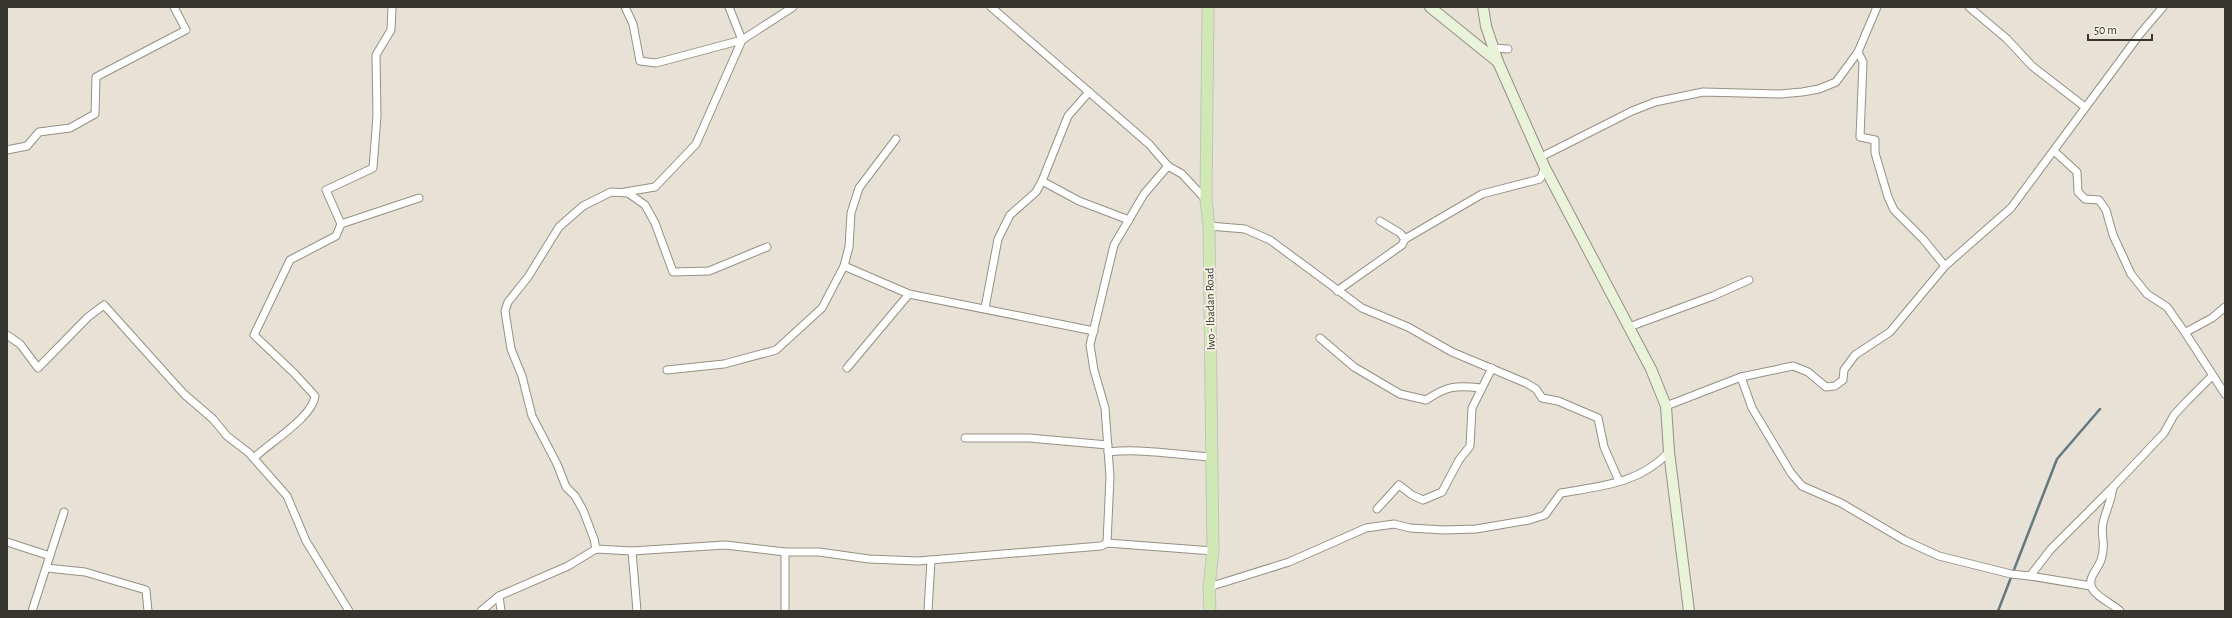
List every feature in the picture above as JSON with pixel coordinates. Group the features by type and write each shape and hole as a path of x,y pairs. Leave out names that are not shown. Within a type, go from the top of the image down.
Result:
{"main road":[{"name":"Iwo - Ibadan Road","path":"1208,7 1206,200 1209,226 1213,552 1209,587 1210,611"}],"street":[{"path":"7,150 27,146 39,132 70,128 94,114 96,78 186,30 174,7"},
{"path":"254,458 299,421 314,403 315,396 294,373 254,335 290,260 336,236 341,224 326,190 373,168 377,116 376,55 391,30 392,7"},
{"path":"625,7 633,24 640,61 656,63 742,40 793,7"},
{"path":"596,549 594,539 583,510 575,496 566,487 557,464 532,416 522,376 511,349 505,311 510,298 528,277 559,227 569,217 611,192 623,193 655,187 696,144 742,40 729,7"},
{"path":"991,7 1149,144 1168,166 1182,174 1206,200"},
{"path":"1430,7 1498,62"},
{"path":"1483,7 1498,62 1542,157 1545,168 1651,370 1666,406 1669,452 1689,611"},
{"path":"1542,157 1632,111 1655,102 1703,92 1780,94 1819,89 1836,82 1858,52 1877,7"},
{"path":"1969,7 2007,39 2032,66 2085,107"},
{"path":"1666,406 1741,377 1793,366 1808,372 1826,387 1835,386 1843,380 1844,370 1856,355 1890,332 1945,266 2011,208 2140,34 2163,7"},
{"path":"1494,48 1508,49"},
{"path":"1858,52 1863,62 1860,137 1875,140 1875,153 1888,197 1894,210 1923,240 1945,266"},
{"path":"984,308 998,239 1010,216 1036,192 1042,181 1068,116 1089,92"},
{"path":"667,370 724,364 776,350 822,308 844,266 849,247 850,213 859,188 896,139"},
{"path":"2054,151 2077,172 2078,192 2085,199 2099,200 2106,210 2113,235 2131,274 2147,294 2167,307 2225,394"},
{"path":"1107,543 1110,477 1105,408 1094,370 1090,345 1114,246 1144,194 1168,166"},
{"path":"1337,291 1402,245 1405,239 1482,194 1540,179 1545,168"},
{"path":"1042,181 1079,201 1129,220"},
{"path":"623,193 640,200 646,205 655,223 673,272 709,271 767,247"},
{"path":"341,224 418,198"},
{"path":"1380,221 1400,233 1405,239"},
{"path":"1209,226 1245,229 1270,240 1362,308 1408,327 1452,352 1526,383 1536,389 1542,398 1558,401 1598,418 1604,447 1619,481"},
{"path":"844,266 909,294 1094,331"},
{"path":"1629,327 1713,296 1749,280"},
{"path":"847,368 909,294"},
{"path":"7,335 20,344 38,368 88,317 104,305 184,394 213,419 227,436 254,458 287,496 306,541 350,611"},
{"path":"2186,334 2188,331 2212,318 2225,307"},
{"path":"1320,338 1354,366 1400,394 1426,400 1443,389 1458,385 1481,388"},
{"path":"1377,509 1399,485 1412,495 1423,500 1442,492 1459,460 1470,446 1472,408 1492,368"},
{"path":"2030,576 2051,549 2164,433 2174,415 2212,376"},
{"path":"1741,377 1752,408 1791,473 1802,486 1841,503 1904,540 1939,556 2011,574 2091,586"},
{"path":"965,438 1029,438 1108,449 1131,449 1154,453 1212,457"},
{"path":"1209,587 1289,562 1366,528 1394,524 1410,528 1444,530 1476,529 1529,520 1546,515 1561,493 1597,488 1637,476 1657,464 1669,452"},
{"path":"2113,487 2109,510 2103,523 2106,544 2101,561 2090,580 2093,591 2120,611"},
{"path":"32,611 64,512"},
{"path":"7,542 50,556"},
{"path":"481,611 500,596 568,566 596,549 632,551 725,545 785,552 818,552 869,559 931,560 1054,551 1101,546 1107,543 1213,552"},
{"path":"632,551 636,611"},
{"path":"784,611 785,552"},
{"path":"928,611 931,560"},
{"path":"47,568 85,572 146,590 148,611"},
{"path":"500,596 501,611"}],"waterway":[{"path":"1998,611 2057,459 2100,409"}]}
